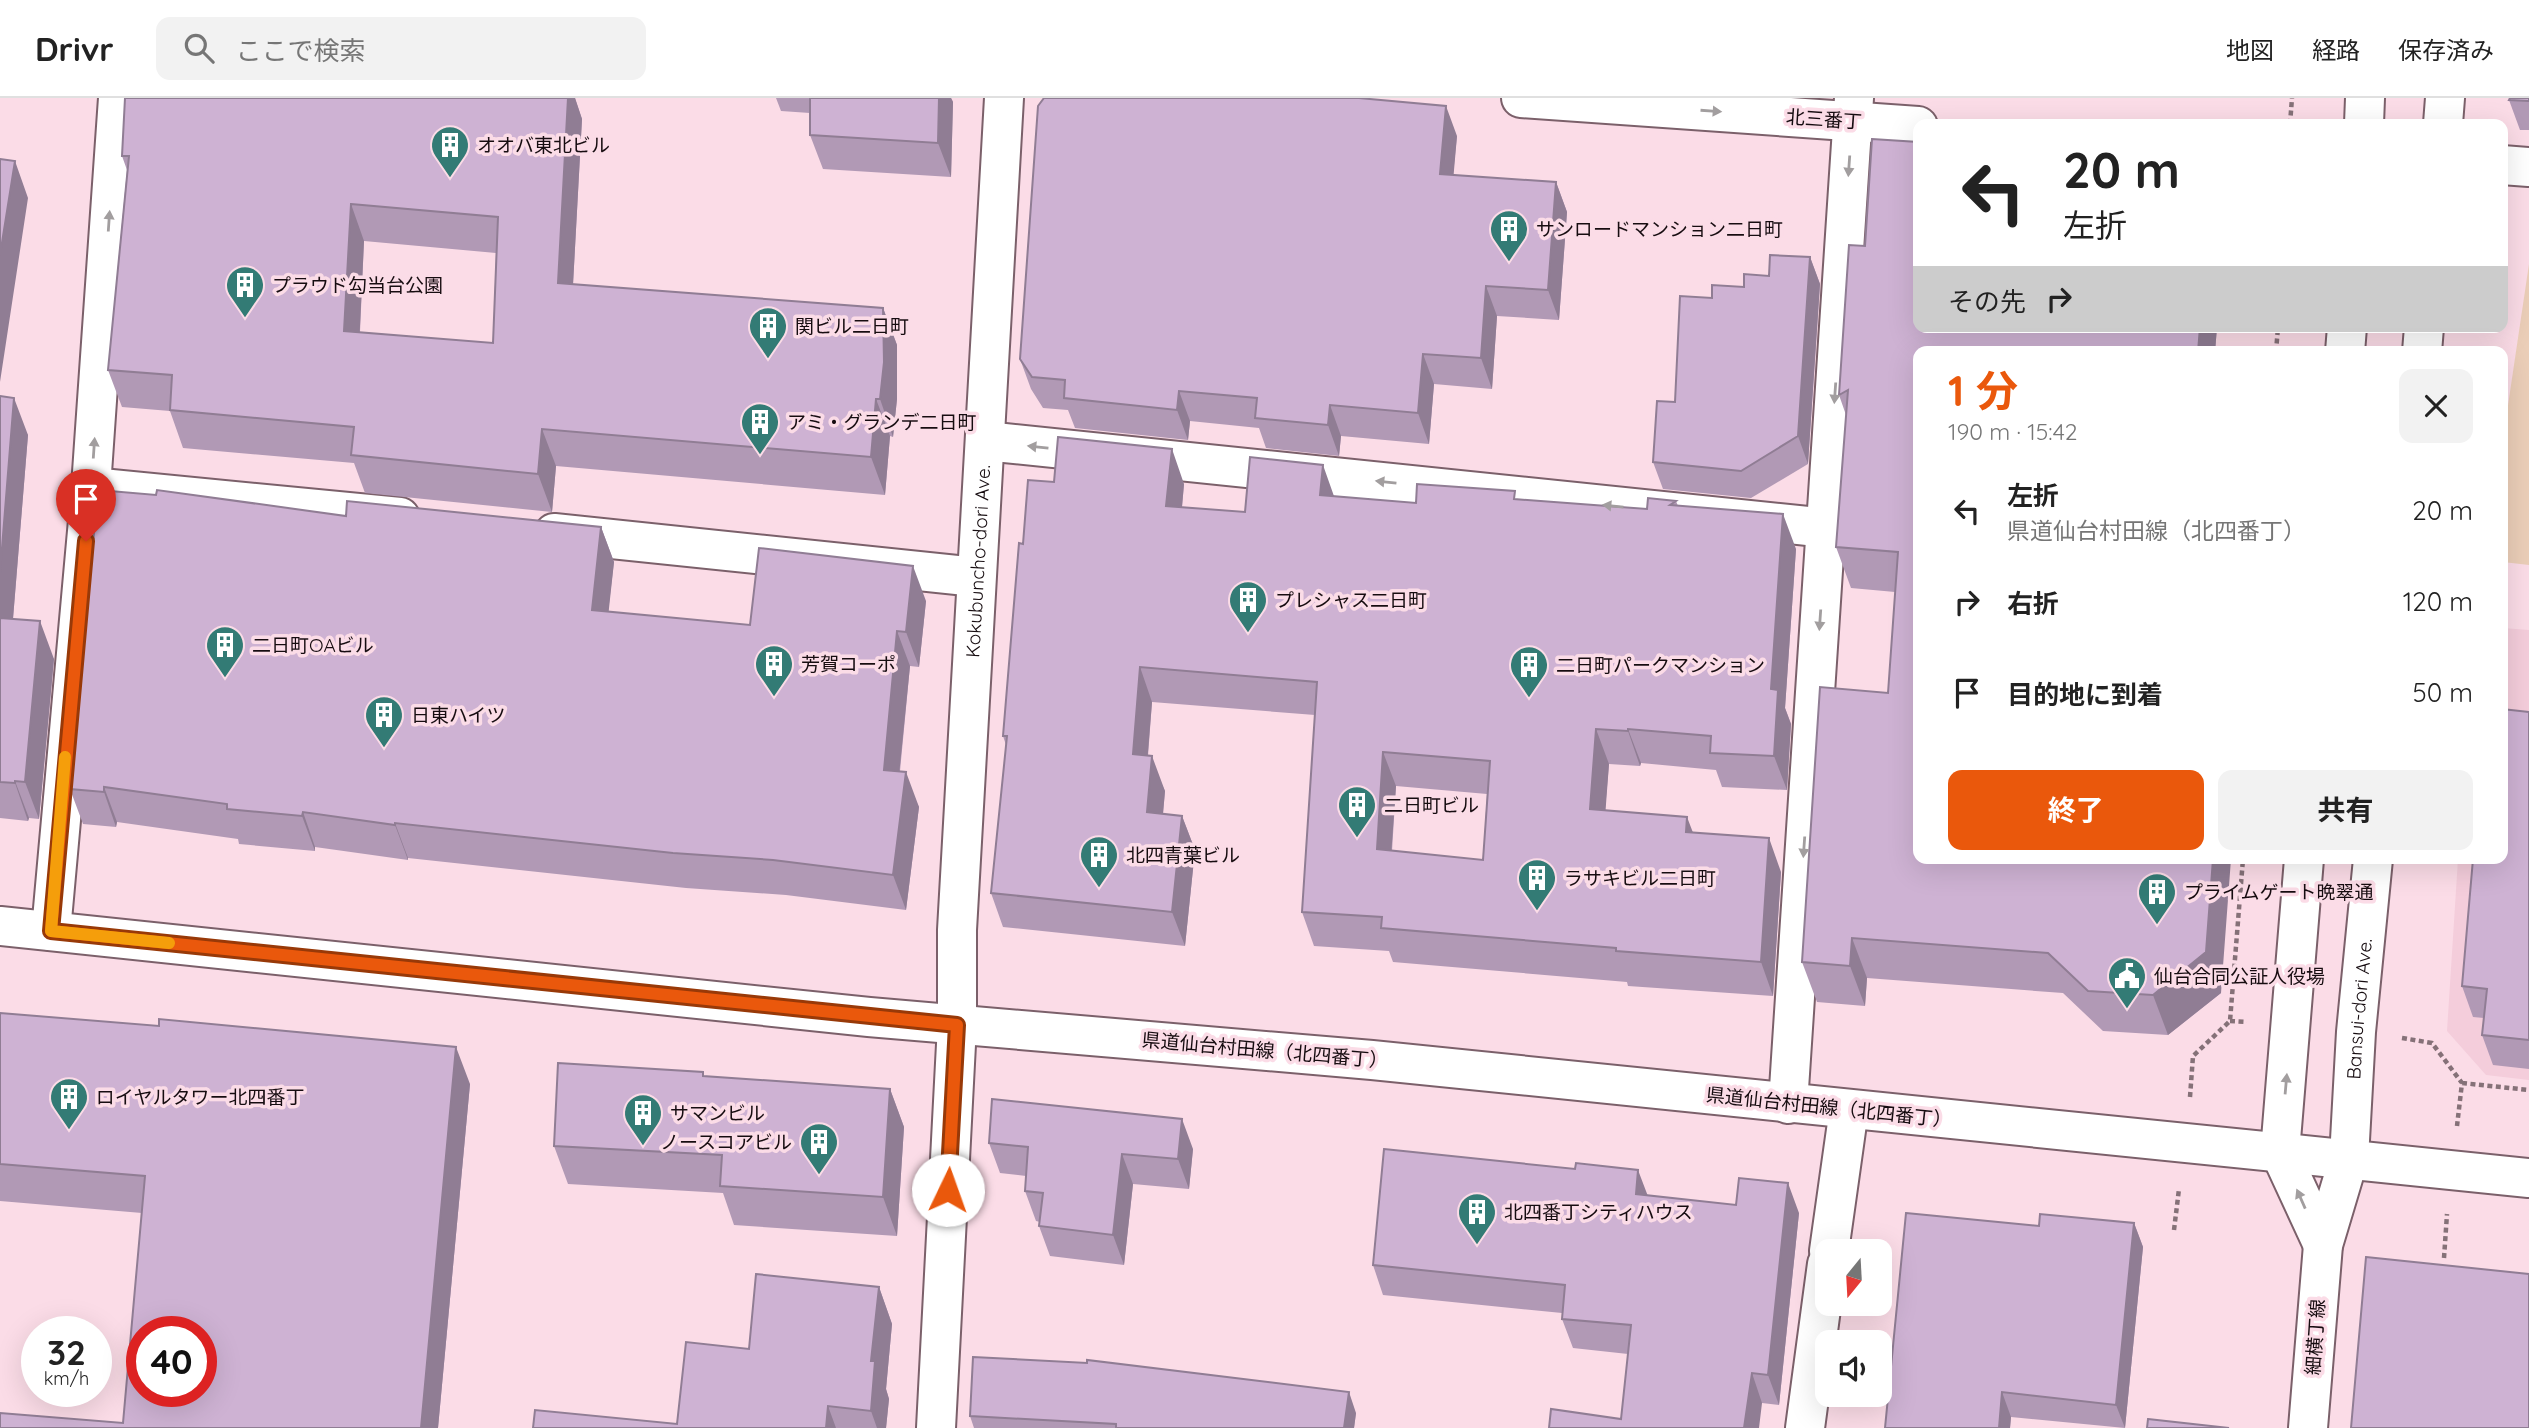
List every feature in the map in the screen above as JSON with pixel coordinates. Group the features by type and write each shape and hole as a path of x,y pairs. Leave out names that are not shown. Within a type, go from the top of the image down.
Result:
{"street":[{"path":"51,931 91,487 118,98"},
{"name":"Kokubuncho-dori Ave.","path":"936,1428 957,1025 957,930 1004,98"},
{"name":"北三番丁","path":"1521,98 1853,110 1913,125"},
{"path":"2364,119 2365,98"},
{"path":"2443,119 2445,98"},
{"path":"1788,1104 1853,110"},
{"path":"2508,165 2529,167"},
{"path":"985,441 1827,528"},
{"path":"91,487 442,521"},
{"path":"524,530 976,577"},
{"path":"2304,864 2280,1152 2322,1245"},
{"name":"Bansui-dori Ave.","path":"2322,1245 2349,1158 2356,1032 2372,864"},
{"name":"県道仙台村田線（北四番丁）","path":"0,926 957,1025 1038,1029 1372,1060 2529,1178"},
{"path":"1831,1239 1849,1109"},
{"name":"細横丁線","path":"2308,1428 2322,1245"},
{"path":"1805,1428 1820,1316"}],"path":[{"path":"2290,119 2292,98"},
{"path":"2193,1056 2230,1021 2243,864"},
{"path":"2432,1043 2462,1083 2529,1090"}],"shaded area":[{"path":"2529,264 2529,565 2508,563 2508,405"},
{"path":"2508,628 2529,630 2529,1080 2486,1075 2447,1031 2458,864 2508,864"}],"building":[{"path":"125,98 568,98 558,283 883,308 884,362 880,399 876,399 871,457 542,429 538,474 351,455 354,427 170,410 172,375 108,370 129,156 122,156","holes":["351,204 498,217 493,343 344,331"]},
{"path":"810,98 939,98 938,143 810,135"},
{"path":"1044,98 1359,98 1446,106 1440,174 1556,182 1548,290 1486,286 1481,358 1423,354 1418,413 1330,405 1328,425 1255,418 1257,398 1179,391 1177,410 1064,398 1065,380 1032,377 1020,359 1038,106"},
{"path":"2529,98 2529,101 2509,100"},
{"path":"1872,139 1913,142 1913,333 2200,333 2198,346 1913,346 1913,864 2213,864 2206,952 2153,995 2088,991 2048,953 1852,938 1850,966 1802,962 1820,687 1888,693 1898,552 1836,547 1848,390 1839,395 1849,245 1865,246"},
{"path":"0,159 15,161 0,255"},
{"path":"1770,255 1810,257 1798,436 1741,471 1653,462 1657,401 1675,402 1680,296 1712,298 1712,285 1744,287 1744,274 1769,276"},
{"path":"0,396 14,398 0,573"},
{"path":"1058,437 1172,449 1166,506 1245,512 1250,457 1323,465 1320,495 1416,503 1417,484 1515,491 1514,499 1647,509 1648,498 1676,501 1670,505 1783,514 1771,689 1778,690 1774,756 1710,753 1711,736 1596,729 1590,809 1687,817 1686,832 1769,838 1761,962 1381,928 1382,917 1302,912 1317,682 1140,667 1133,754 1152,756 1147,812 1182,816 1172,912 991,893 1007,736 1003,736 1019,543 1023,544 1028,480 1054,482","holes":["1383,752 1490,761 1483,860 1377,849"]},
{"path":"98,490 156,495 157,490 346,516 347,501 601,527 592,610 750,625 759,548 913,566 906,632 897,631 884,770 906,772 893,875 773,860 673,853 395,825 303,812 302,816 227,809 227,804 104,787 104,792 70,789"},
{"path":"0,618 40,621 25,782 0,782"},
{"path":"2508,710 2529,712 2529,1040 2482,1035 2487,989 2462,986 2473,864 2508,864"},
{"path":"0,1013 159,1026 159,1019 456,1047 421,1428 0,1428 0,1413 123,1423 126,1389 126,1407 217,1407 217,1316 133,1316 145,1176 0,1164"},
{"path":"558,1063 703,1072 703,1076 890,1089 883,1197 720,1186 722,1155 554,1146"},
{"path":"992,1099 1182,1119 1178,1159 1122,1154 1113,1235 1039,1226 1043,1193 1025,1191 1028,1147 989,1143"},
{"path":"1384,1149 1575,1169 1576,1163 1638,1170 1636,1194 1736,1205 1739,1178 1788,1183 1768,1375 1752,1373 1744,1428 1549,1428 1551,1409 1621,1419 1631,1325 1562,1319 1565,1285 1373,1265"},
{"path":"1906,1213 2039,1226 2040,1214 2134,1223 2116,1405 2002,1392 1999,1428 1885,1428 1887,1407 1892,1407 1892,1356"},
{"path":"2366,1257 2529,1274 2529,1428 2351,1428"},
{"path":"756,1274 879,1287 871,1361 875,1361 871,1411 828,1406 826,1428 533,1428 535,1410 677,1424 686,1342 749,1349"},
{"path":"973,1357 1087,1363 1087,1360 1349,1392 1344,1428 1116,1428 1116,1424 970,1416"},
{"path":"2148,1419 2229,1428 2147,1428"}],"slow traffic":[{"path":"65,757 51,931 169,943"}],"place":[{"name":"オオバ東北ビル","path":"450,179"},
{"name":"サンロードマンション二日町","path":"1509,263"},
{"name":"プラウド勾当台公園","path":"245,319"},
{"name":"関ビル二日町","path":"768,360"},
{"name":"アミ・グランデ二日町","path":"760,456"},
{"name":"プレシャス二日町","path":"1248,634"},
{"name":"二日町OAビル","path":"225,679"},
{"name":"芳賀コーポ","path":"774,698"},
{"name":"二日町パークマンション","path":"1529,699"},
{"name":"日東ハイツ","path":"384,749"},
{"name":"二日町ビル","path":"1357,839"},
{"name":"北四青葉ビル","path":"1099,889"},
{"name":"ラサキビル二日町","path":"1537,912"},
{"name":"プライムゲート晩翠通","path":"2157,926"},
{"name":"仙台合同公証人役場","path":"2127,1010"},
{"name":"ロイヤルタワー北四番丁","path":"69,1131"},
{"name":"サマンビル","path":"643,1147"},
{"name":"ノースコアビル","path":"819,1176"},
{"name":"北四番丁シティハウス","path":"1477,1246"}],"route":[{"path":"86,541 57,837 51,931 957,1025 948,1190"}]}
